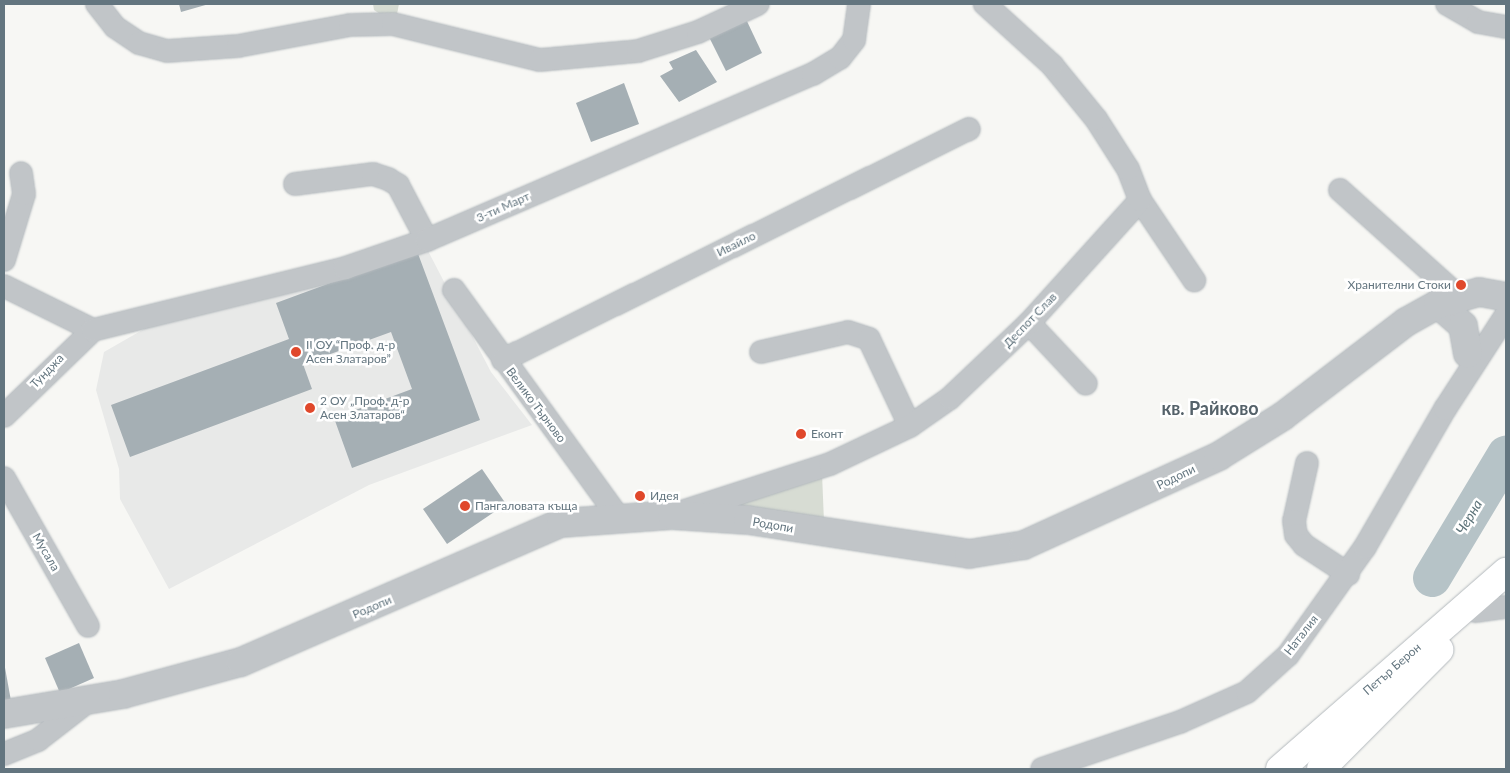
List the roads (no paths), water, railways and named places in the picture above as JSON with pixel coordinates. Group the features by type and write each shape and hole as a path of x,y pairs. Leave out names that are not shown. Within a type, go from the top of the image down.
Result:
{"main road":[{"name":"Петър Берон","path":"1321,769 1476,612 1506,574"},
{"name":"Петър Берон","path":"1280,769 1506,574"}],"street":[{"path":"97,4 115,27 139,43 167,51 238,46 350,25 393,24 540,60 638,51 698,32 758,4"},
{"name":"3-ти Март","path":"92,330 345,268 427,240 813,74 840,58 854,40 859,4"},
{"path":"985,4 1052,65 1096,119 1128,169 1140,200 1194,280"},
{"path":"1447,4 1478,22 1506,27"},
{"name":"Ивайло","path":"503,360 969,129"},
{"path":"4,260 24,194 22,173"},
{"path":"295,184 372,174 398,185 427,240"},
{"path":"1340,190 1448,300 1463,326 1468,354"},
{"name":"Деспот Слав","path":"672,515 830,464 910,426 950,398 1029,323 1140,200"},
{"path":"4,286 92,330"},
{"name":"Велико Търново","path":"454,290 620,519"},
{"path":"1448,300 1504,302"},
{"name":"Родопи","path":"4,714 92,698 242,662 562,523 672,515 748,520 969,554 1024,544 1219,456 1448,300"},
{"name":"Наталия","path":"1445,409 1468,354 1504,302"},
{"name":"Наталия","path":"1042,769 1180,722 1246,692 1288,655 1348,574 1445,409 1504,302"},
{"path":"1029,323 1086,384"},
{"name":"Тунджа","path":"4,416 92,330"},
{"path":"761,352 848,332 869,339 910,426"},
{"path":"1307,463 1294,521 1296,535 1304,546 1348,574"},
{"name":"Мусала","path":"4,478 88,626"},
{"path":"1476,612 1506,607"},
{"path":"4,754 38,740 92,698"}],"waterway":[{"name":"Черна","path":"1432,578 1506,455"}],"place":[{"name":"Хранителни Стоки","path":"1461,285"},
{"name":"II ОУ “Проф. д-р Асен Златаров”","path":"296,352"},
{"name":"2 ОУ „Проф. д-р Асен Златаров“","path":"310,408"},
{"name":"Еконт","path":"801,434"},
{"name":"Идея","path":"640,496"},
{"name":"Пангаловата къща","path":"465,506"}],"district":[{"name":"кв. Райково","path":"1210,408"}]}
